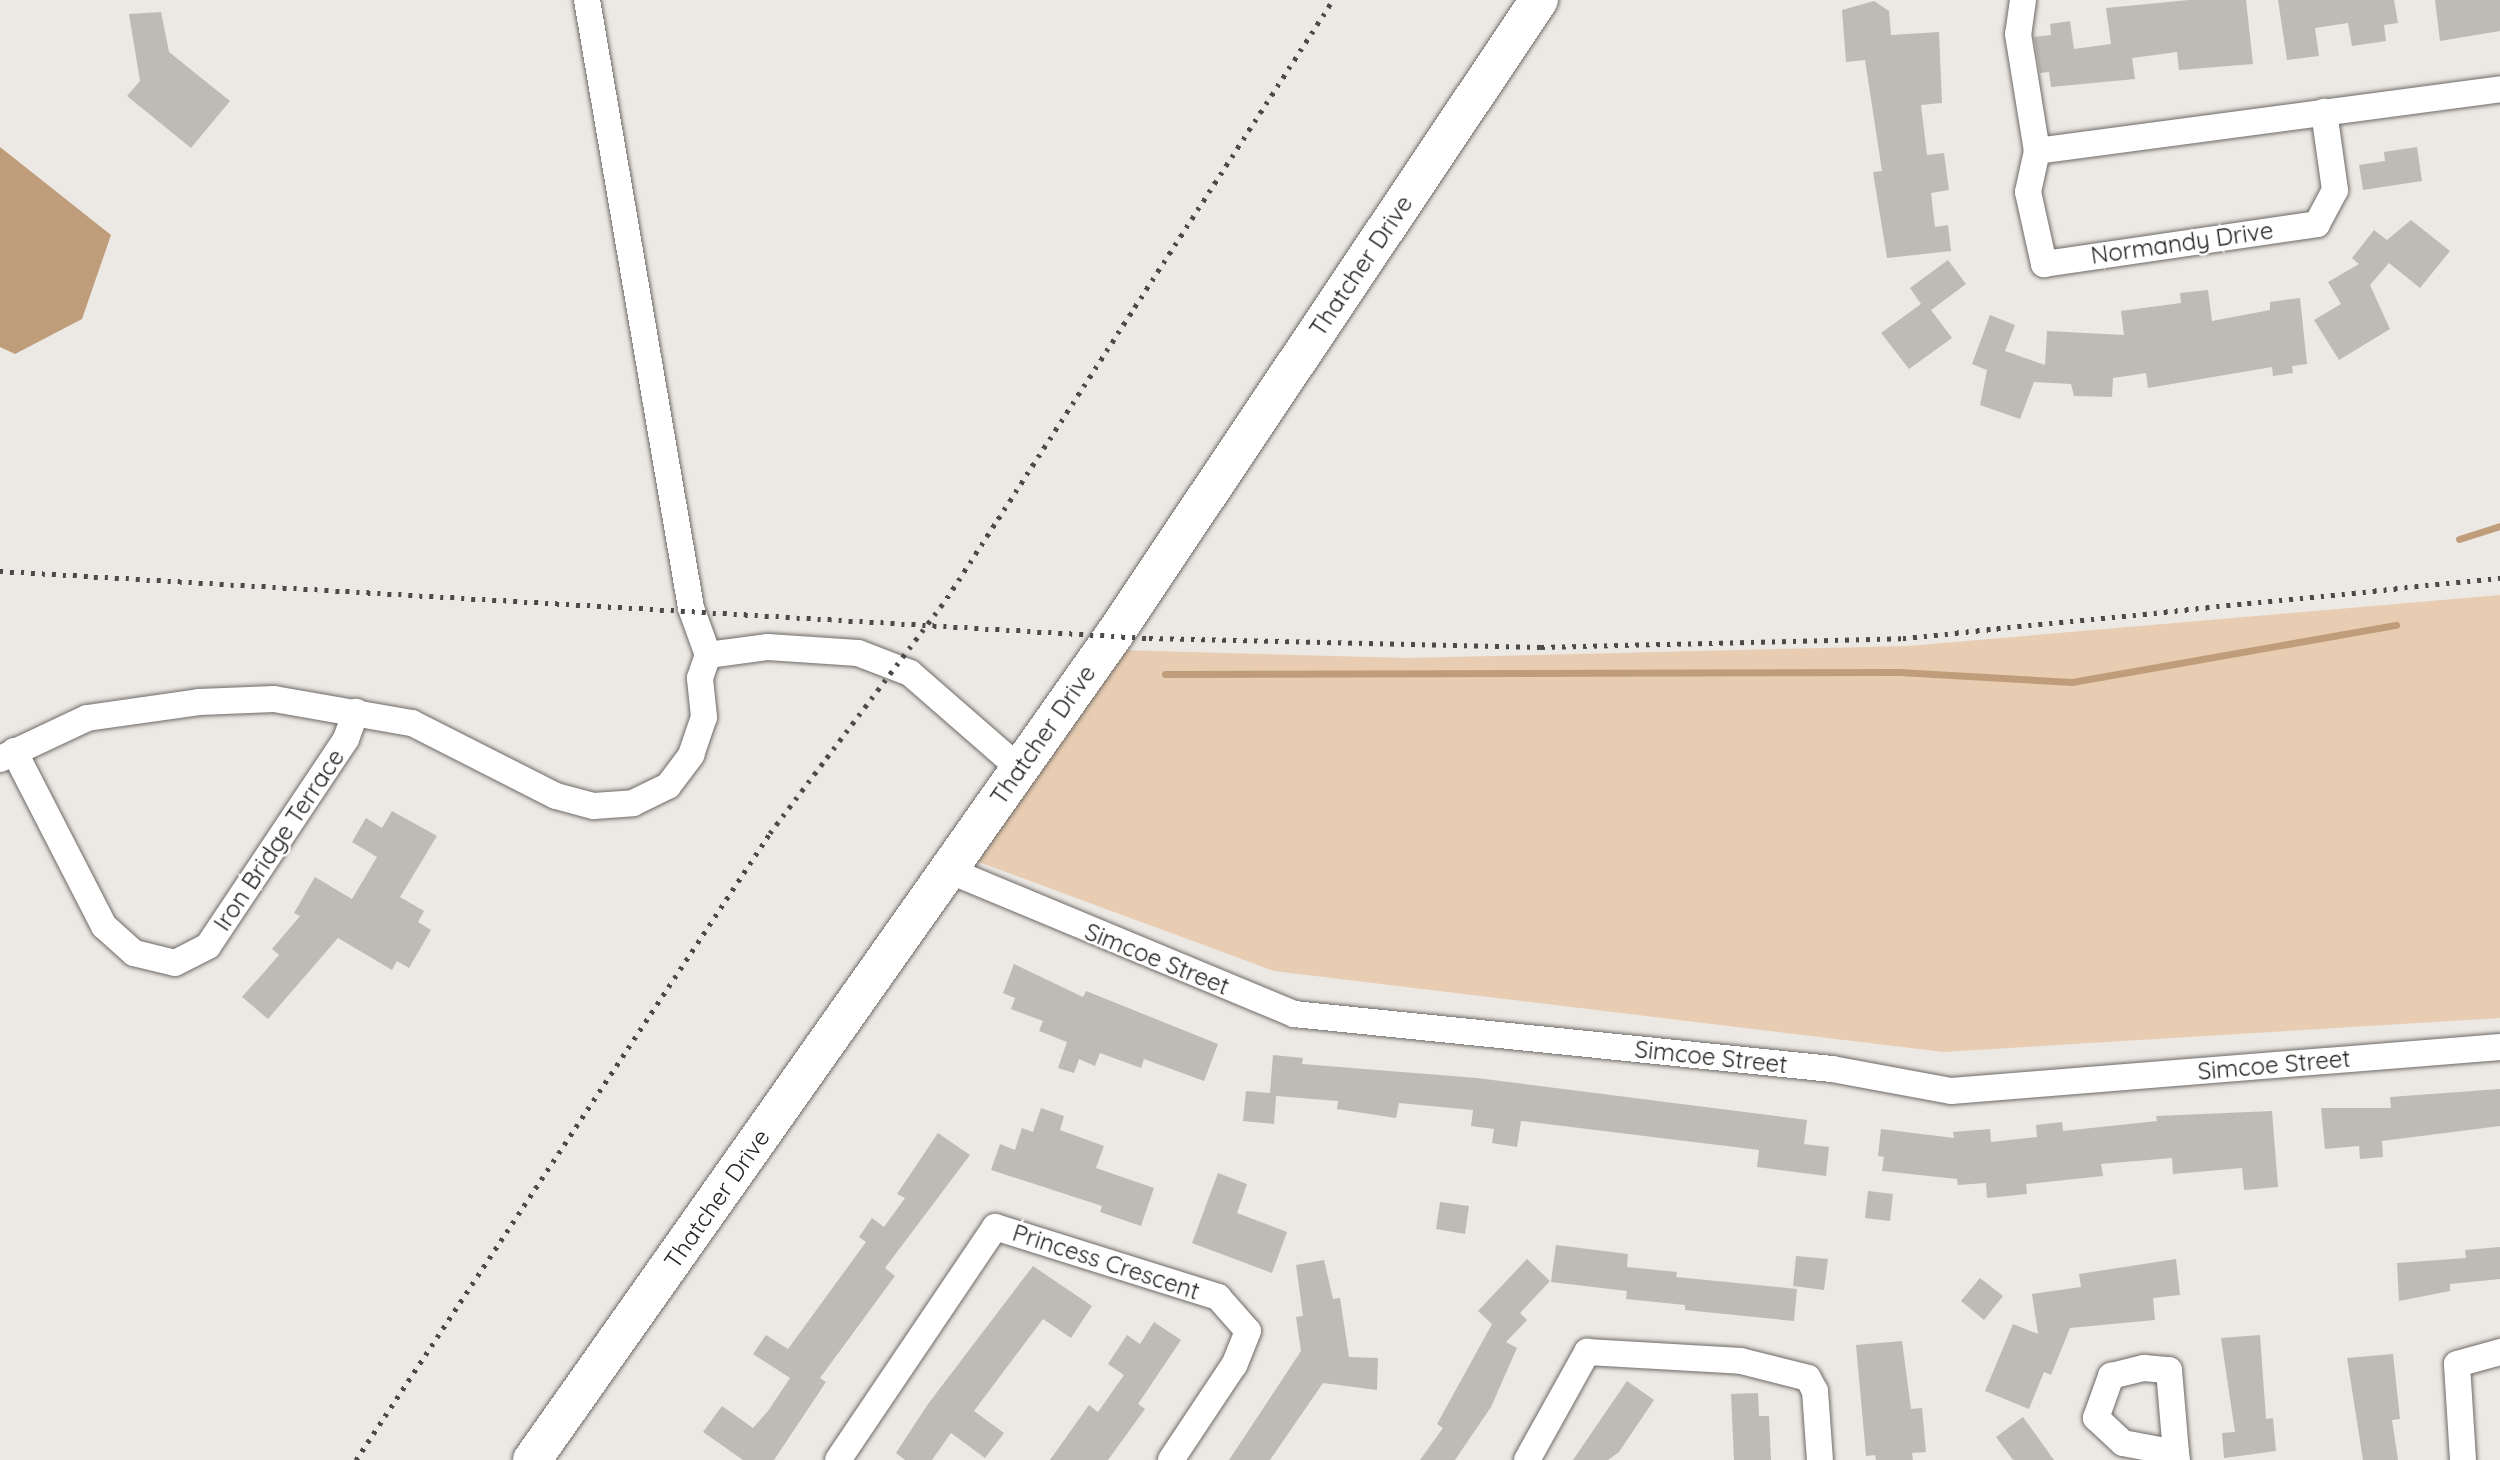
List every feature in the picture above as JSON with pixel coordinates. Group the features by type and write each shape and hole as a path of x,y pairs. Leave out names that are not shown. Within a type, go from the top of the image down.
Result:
{"main road":[{"name":"Thatcher Drive","path":"533,1460 1020,769 1539,0"}],"street":[{"path":"7,755 87,718 199,702 274,699 412,723 556,796 594,806 633,803 668,786 691,755 704,716 700,678 708,655 691,608 587,0"},
{"name":"Normandy Drive","path":"2022,0 2018,34 2037,151 2028,192 2044,264 2317,224 2335,190 2324,112"},
{"path":"2037,151 2500,89"},
{"path":"708,655 738,647 858,653 910,673 1020,769"},
{"name":"Iron Bridge Terrace","path":"7,755 104,926 134,953 175,963 208,946 346,739 356,712"},
{"name":"Simcoe Street","path":"948,870 1294,1014 1832,1069 1951,1091 2500,1047"},
{"name":"Princess Crescent","path":"838,1460 995,1227 1218,1297 1248,1331 1234,1365 1171,1460"},
{"path":"1527,1460 1587,1352 1741,1361 1808,1378 1815,1391 1820,1460"},
{"path":"2463,1460 2457,1364 2500,1352"}],"shaded area":[{"path":"0,147 111,235 82,319 15,354 0,347"},
{"path":"2500,595 2500,1018 1944,1052 1274,971 979,862 979,842 1118,650 1407,658 1908,646"}],"building":[{"path":"2189,0 2246,0 2253,64 2179,70 2177,52 2132,58 2135,79 2051,87 2049,72 2040,73 2034,37 2051,35 2050,24 2070,21 2074,49 2111,44 2106,8"},
{"path":"2278,0 2394,0 2398,23 2384,25 2386,41 2352,46 2348,23 2315,28 2319,56 2287,60"},
{"path":"2435,0 2500,0 2500,31 2440,41"},
{"path":"1874,1 1889,11 1891,35 1939,32 1942,103 1921,105 1927,155 1944,153 1949,190 1931,193 1935,227 1948,225 1951,251 1887,258 1873,172 1882,171 1865,60 1846,62 1842,10"},
{"path":"161,12 169,52 230,101 191,148 127,96 140,81 129,14"},
{"path":"2417,147 2422,181 2363,190 2359,165 2385,161 2384,152"},
{"path":"2411,220 2450,251 2420,288 2389,263 2370,285 2390,329 2339,360 2314,320 2341,304 2328,282 2359,264 2352,258 2374,230 2387,240"},
{"path":"1948,260 1966,284 1931,310 1952,338 1909,369 1881,333 1921,304 1910,288"},
{"path":"2208,290 2212,321 2270,310 2270,302 2300,298 2307,364 2292,366 2293,373 2273,376 2272,367 2148,388 2146,373 2113,378 2112,397 2074,396 2071,384 2034,382 2020,419 1980,405 1987,370 1972,364 1990,315 2015,325 2005,351 2045,365 2047,331 2124,335 2121,311 2181,303 2180,293"},
{"path":"392,811 437,836 400,897 424,911 418,922 431,930 409,968 397,961 392,970 338,938 268,1019 242,997 279,955 272,949 300,916 294,913 315,877 352,899 377,857 352,842 366,818 382,828"},
{"path":"1014,964 1083,997 1086,991 1218,1044 1204,1081 1144,1059 1141,1068 1100,1053 1095,1066 1079,1059 1074,1073 1058,1068 1067,1042 1039,1031 1043,1021 1011,1009 1015,998 1003,993"},
{"path":"1273,1055 1303,1058 1302,1064 1477,1078 1807,1120 1804,1144 1829,1147 1826,1176 1757,1167 1759,1150 1521,1121 1517,1147 1492,1143 1494,1129 1471,1126 1473,1110 1399,1103 1396,1118 1337,1109 1338,1101 1276,1096 1274,1124 1243,1121 1246,1091 1270,1093"},
{"path":"2500,1089 2500,1126 2382,1141 2383,1157 2360,1159 2359,1146 2325,1149 2321,1108 2391,1108 2390,1097"},
{"path":"1041,1108 1064,1116 1060,1130 1104,1146 1096,1168 1154,1188 1141,1226 1100,1212 1102,1206 991,1170 1000,1144 1015,1150 1022,1128 1033,1132"},
{"path":"2272,1111 2278,1187 2244,1190 2242,1168 2173,1174 2172,1158 2101,1164 2103,1176 2026,1184 2027,1194 1987,1198 1986,1183 1958,1185 1957,1179 1882,1171 1884,1157 1878,1156 1881,1129 1954,1138 1953,1132 1990,1129 1991,1142 2037,1137 2036,1125 2062,1122 2063,1131 2157,1121 2156,1116"},
{"path":"938,1133 970,1155 885,1268 895,1276 820,1378 826,1382 774,1460 743,1460 703,1432 722,1406 753,1428 768,1411 790,1378 753,1354 766,1335 788,1349 866,1242 859,1237 872,1218 884,1227 905,1198 897,1194"},
{"path":"1218,1173 1247,1184 1237,1213 1287,1232 1272,1273 1192,1243"},
{"path":"1868,1191 1893,1194 1890,1221 1865,1218"},
{"path":"1440,1202 1469,1206 1465,1234 1436,1229"},
{"path":"1556,1245 1628,1254 1627,1267 1677,1272 1676,1277 1797,1289 1794,1321 1685,1310 1685,1305 1626,1299 1627,1291 1551,1282"},
{"path":"2500,1247 2500,1279 2450,1284 2450,1291 2399,1301 2397,1263 2466,1258 2465,1250"},
{"path":"1796,1256 1828,1259 1824,1290 1793,1286"},
{"path":"1527,1259 1550,1281 1520,1313 1527,1320 1506,1342 1517,1348 1491,1407 1455,1460 1420,1460 1443,1428 1437,1424 1492,1324 1478,1311"},
{"path":"2176,1259 2180,1295 2153,1298 2155,1320 2070,1328 2051,1375 2044,1372 2029,1409 1985,1391 2013,1324 2038,1334 2032,1294 2081,1287 2079,1274"},
{"path":"1324,1260 1333,1299 1340,1298 1349,1357 1378,1358 1377,1390 1323,1383 1270,1460 1229,1460 1301,1351 1296,1317 1303,1316 1296,1265"},
{"path":"1033,1266 1092,1306 1071,1338 1043,1319 974,1411 1004,1433 985,1458 951,1433 932,1460 905,1460 896,1453 928,1404"},
{"path":"1980,1278 2003,1296 1984,1320 1961,1301"},
{"path":"1154,1322 1181,1340 1138,1404 1145,1409 1108,1460 1050,1460 1089,1405 1098,1412 1124,1375 1108,1364 1127,1335 1140,1344"},
{"path":"2260,1335 2266,1419 2273,1418 2276,1451 2224,1458 2222,1433 2235,1432 2221,1338"},
{"path":"1902,1341 1911,1409 1922,1408 1926,1452 1912,1453 1913,1460 1876,1460 1875,1455 1866,1456 1856,1345"},
{"path":"2393,1354 2400,1419 2392,1420 2398,1460 2363,1460 2347,1358"},
{"path":"1627,1381 1654,1400 1619,1452 1608,1460 1573,1460"},
{"path":"1758,1393 1759,1416 1769,1416 1771,1460 1734,1460 1731,1394"},
{"path":"2023,1417 2054,1460 2013,1460 1996,1437"}],"waterway":[{"path":"2459,539 2500,526"},
{"path":"1165,674 1899,672 2072,682 2396,625"}],"railway":[{"path":"356,1460 770,833 947,598 1333,0"},
{"path":"0,571 1149,638 1541,647 1903,638 2500,578"}]}
